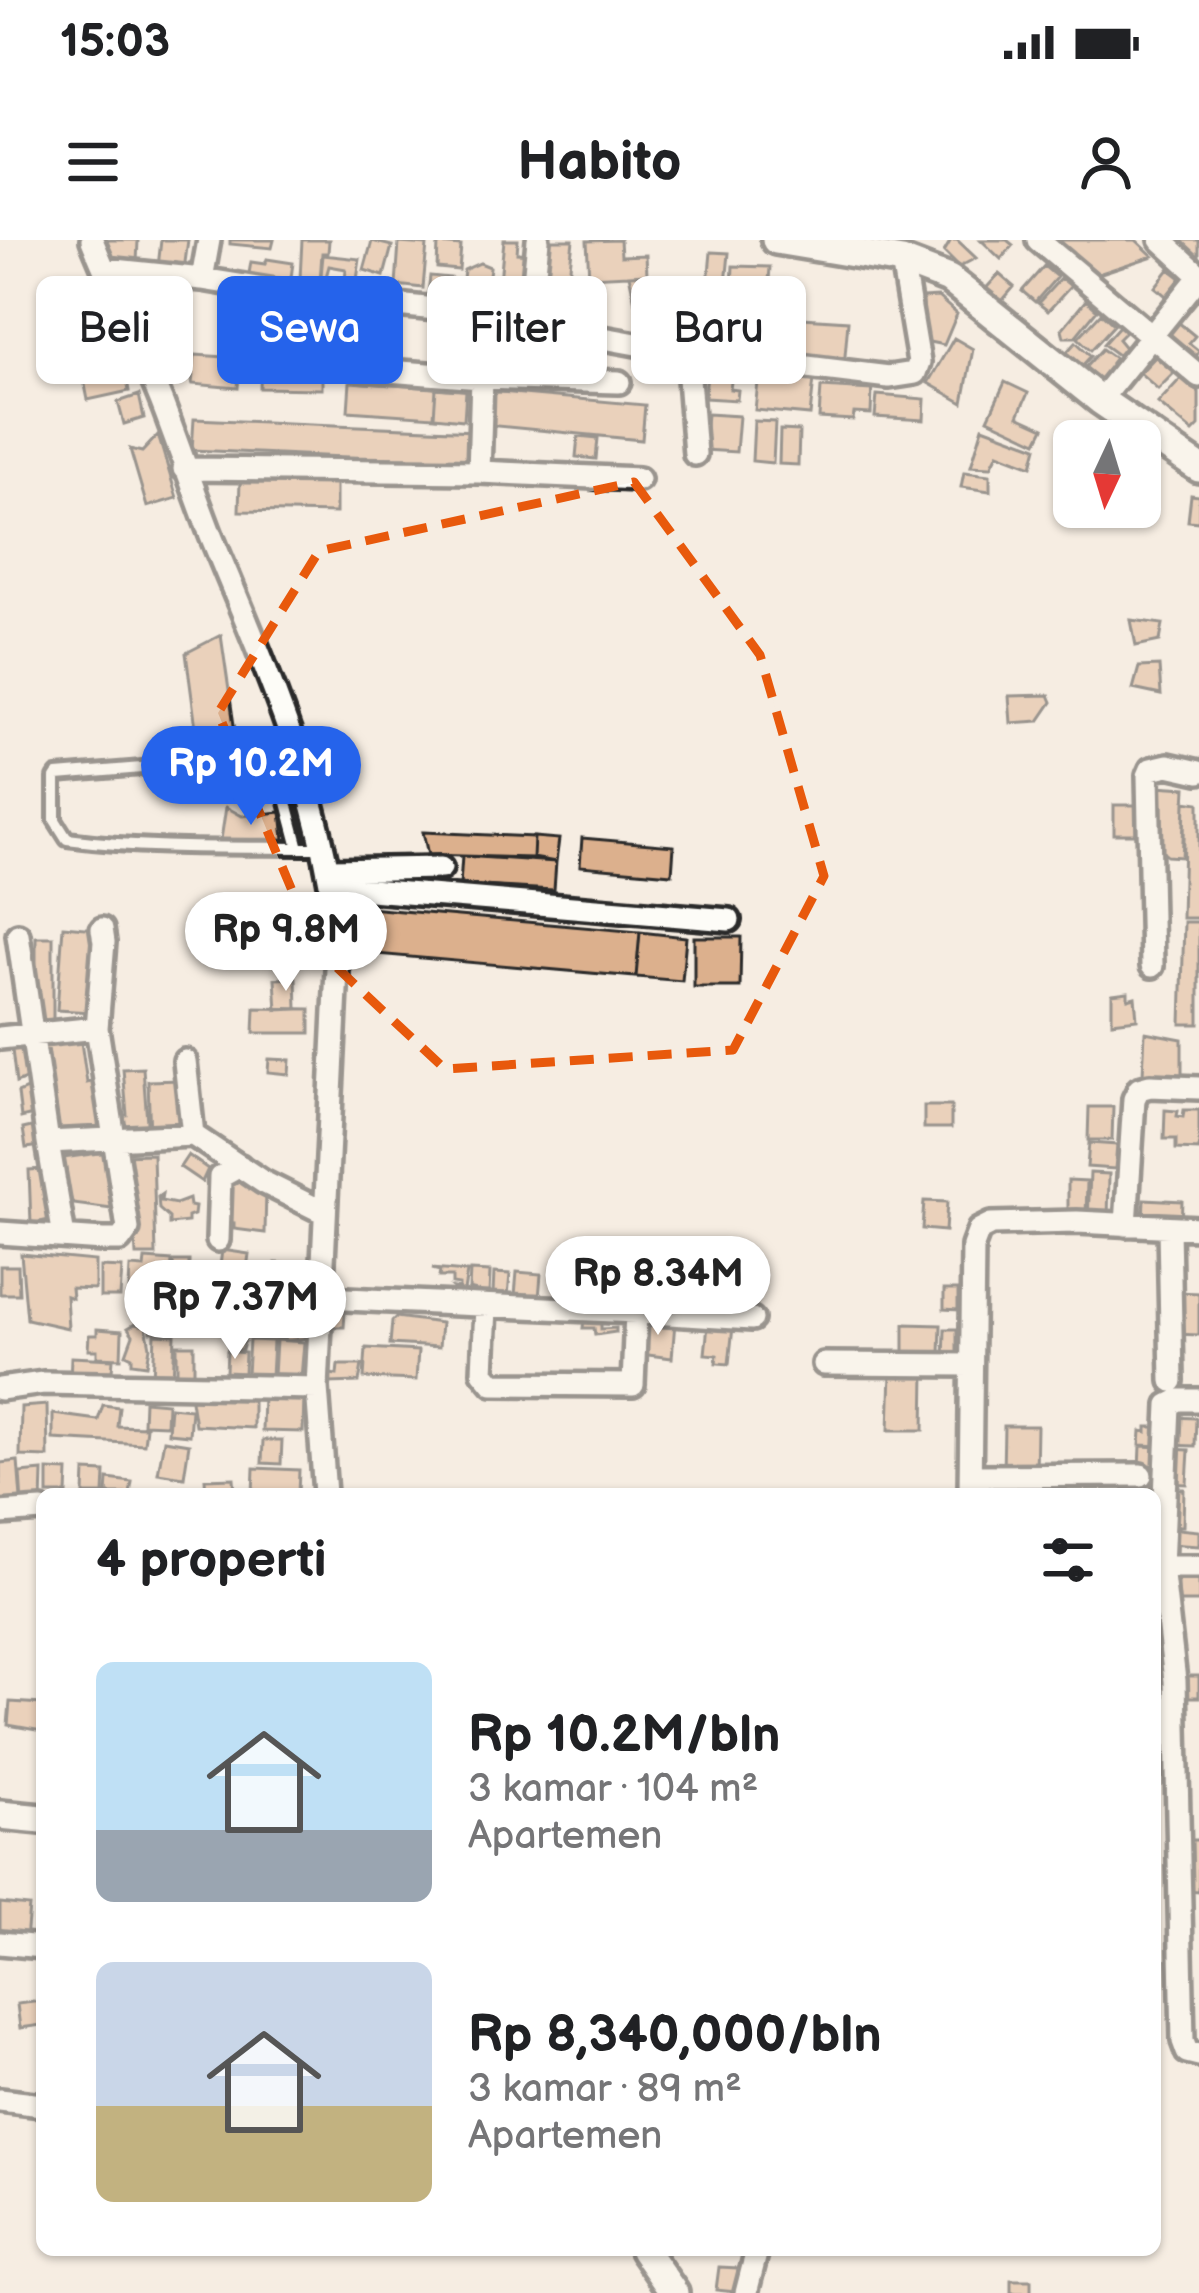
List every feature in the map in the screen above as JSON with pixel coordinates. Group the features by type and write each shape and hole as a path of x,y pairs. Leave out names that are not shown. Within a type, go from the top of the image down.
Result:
{"street":[{"path":"92,240 163,405 275,699 329,868 338,947 323,1212 334,1298 317,1388 325,1488"},
{"path":"202,279 209,240"},
{"path":"535,276 538,240"},
{"path":"776,240 902,261 949,279 1100,400 1199,467"},
{"path":"1038,240 1199,376"},
{"path":"1100,400 1199,276 1161,240"},
{"path":"806,368 873,376 915,374 919,350 902,261"},
{"path":"105,269 427,308"},
{"path":"607,382 619,382"},
{"path":"479,472 482,384"},
{"path":"689,384 695,454"},
{"path":"184,469 639,478"},
{"path":"1152,966 1148,776 1150,770 1168,766 1199,772"},
{"path":"329,868 441,868"},
{"path":"329,868 729,920"},
{"path":"0,1233 103,1240 125,1236 128,1229 97,1028 102,928"},
{"path":"18,935 64,1237"},
{"path":"0,1038 97,1028"},
{"path":"185,1061 193,1135"},
{"path":"1126,1225 1134,1099 1139,1089 1199,1088"},
{"path":"48,1142 193,1135 323,1212"},
{"path":"218,1240 220,1177 240,1166"},
{"path":"1141,1475 971,1485 973,1246 979,1230 991,1224 1199,1228"},
{"path":"1169,1227 1172,1381"},
{"path":"334,1298 752,1318"},
{"path":"486,1307 483,1372 494,1384 634,1385 636,1312"},
{"path":"824,1364 971,1365"},
{"path":"0,1389 59,1382 317,1388"},
{"path":"1199,1400 1169,1405 1162,1567 1188,1766 1183,2041 1187,2052 1199,2055"},
{"path":"0,1513 36,1510"},
{"path":"1162,1567 1199,1568"},
{"path":"0,1815 36,1818"},
{"path":"0,1943 36,1946"},
{"path":"0,2100 36,2104"},
{"path":"648,2256 674,2293"},
{"path":"746,2293 755,2256"}],"lane":[{"path":"299,848 275,757 55,778 55,820 67,839 299,848 329,868"}],"highlighted area":[{"path":"634,482 760,655 824,876 733,1050 445,1069 316,948 218,713 319,551"}],"building":[{"path":"103,240 138,240 137,263 101,260"},
{"path":"161,240 188,240 184,270 158,267"},
{"path":"230,240 274,240 272,248 230,244"},
{"path":"302,240 329,240 328,253 322,253 320,276 300,276"},
{"path":"504,240 518,240 517,253 532,254 529,276 501,276"},
{"path":"546,240 573,240 569,276 543,274"},
{"path":"620,240 621,256 646,255 647,274 589,276 587,241"},
{"path":"951,240 976,258 959,267 944,252"},
{"path":"981,240 1007,240 1013,245 1001,259"},
{"path":"1047,240 1136,240 1153,256 1089,277"},
{"path":"1175,240 1199,240 1199,258 1197,260"},
{"path":"372,241 392,246 384,276 364,270"},
{"path":"399,243 427,245 423,288 403,286 403,276 397,276"},
{"path":"438,244 461,246 459,270 437,268"},
{"path":"711,252 729,253 727,276 709,276"},
{"path":"323,255 360,259 358,276 345,276 346,269 329,266 326,276 321,276"},
{"path":"267,259 293,263 291,276 249,276 251,262 265,264"},
{"path":"480,263 490,267 489,276 463,276 464,270"},
{"path":"733,266 770,267 769,276 733,276"},
{"path":"1044,266 1057,277 1035,302 1022,291"},
{"path":"1169,269 1186,282 1171,300 1155,287"},
{"path":"999,274 1014,287 995,309 980,295"},
{"path":"1061,278 1071,286 1048,311 1038,303"},
{"path":"938,297 957,314 944,345 924,341 923,298"},
{"path":"1086,300 1097,310 1075,337 1064,337 1062,329"},
{"path":"1101,313 1114,325 1091,350 1078,338"},
{"path":"806,318 848,321 844,368 806,366"},
{"path":"1178,322 1195,336 1189,343 1199,351 1195,359 1167,335"},
{"path":"1120,325 1127,330 1118,339 1127,350 1118,355 1103,344"},
{"path":"954,338 973,349 963,403 928,383"},
{"path":"1076,342 1091,356 1079,369 1064,355"},
{"path":"1102,349 1115,358 1111,363 1115,366 1098,385 1080,373"},
{"path":"1160,352 1178,369 1158,389 1140,373"},
{"path":"195,355 217,356 217,384 238,384 238,388 192,384"},
{"path":"806,378 814,379 810,415 755,410 758,384 806,384"},
{"path":"1181,378 1199,392 1199,426 1193,432 1158,403"},
{"path":"1005,382 1028,393 1018,416 1044,428 1037,442 988,419"},
{"path":"85,384 128,384 129,391 88,400"},
{"path":"260,384 322,384 322,389 260,388"},
{"path":"350,384 436,388 434,417 348,411"},
{"path":"706,384 731,384 730,389 738,390 737,400 705,398"},
{"path":"821,387 872,390 871,414 854,413 853,420 819,418"},
{"path":"436,388 466,390 464,420 434,417"},
{"path":"489,391 645,405 642,440 486,425"},
{"path":"139,395 144,418 124,424 118,402"},
{"path":"877,395 925,399 924,420 875,417"},
{"path":"707,414 739,416 736,452 704,450"},
{"path":"194,419 475,431 474,463 192,450"},
{"path":"754,421 775,422 773,463 752,461"},
{"path":"983,427 1037,447 1032,466 998,453 991,467 971,466"},
{"path":"780,430 799,431 798,465 779,464"},
{"path":"158,435 177,498 147,507 130,449 142,452"},
{"path":"578,436 598,438 596,459 576,457"},
{"path":"964,472 990,475 990,491 961,487"},
{"path":"240,481 336,483 336,513 239,511"},
{"path":"1191,495 1199,496 1199,522 1188,521"},
{"path":"1131,620 1163,624 1160,641 1136,646"},
{"path":"221,635 238,753 200,758 186,653"},
{"path":"1159,666 1161,695 1133,689 1139,667"},
{"path":"1049,695 1052,702 1039,721 1011,723 1009,696"},
{"path":"1156,786 1186,788 1182,857 1167,856 1153,844"},
{"path":"1185,801 1199,803 1199,918 1182,918"},
{"path":"1114,805 1137,805 1138,834 1114,834"},
{"path":"226,807 242,816 281,812 284,839 220,846"},
{"path":"423,832 534,837 533,858 428,855"},
{"path":"534,837 559,839 556,862 533,858"},
{"path":"582,838 674,846 672,874 580,866"},
{"path":"462,856 556,862 554,890 460,885"},
{"path":"357,907 640,932 636,977 353,952"},
{"path":"1184,922 1199,922 1199,1024 1181,1024"},
{"path":"63,926 98,929 92,1012 57,1010"},
{"path":"640,932 686,937 682,981 636,977"},
{"path":"36,937 53,937 53,1030 36,1025"},
{"path":"694,937 741,937 740,987 694,987"},
{"path":"296,978 297,1009 277,1010 275,979"},
{"path":"1128,992 1128,999 1135,997 1137,1019 1112,1022 1112,994"},
{"path":"255,1008 310,1009 310,1033 254,1033"},
{"path":"1145,1032 1182,1039 1182,1076 1143,1075"},
{"path":"81,1042 87,1083 105,1079 113,1136 51,1141 35,1048"},
{"path":"22,1046 28,1078 16,1083 12,1050"},
{"path":"269,1059 290,1060 289,1074 268,1072"},
{"path":"143,1068 148,1136 118,1138 116,1116 127,1115 123,1069"},
{"path":"183,1080 185,1134 150,1136 148,1081"},
{"path":"31,1087 33,1115 21,1118 18,1093"},
{"path":"924,1106 951,1106 951,1128 924,1128"},
{"path":"1089,1107 1113,1107 1112,1140 1088,1140"},
{"path":"1165,1110 1178,1111 1177,1116 1183,1117 1184,1110 1199,1110 1199,1150 1176,1149 1176,1139 1164,1139"},
{"path":"40,1125 42,1146 26,1148 23,1129"},
{"path":"1089,1143 1117,1145 1115,1169 1087,1167"},
{"path":"113,1151 112,1209 73,1204 56,1159"},
{"path":"153,1154 156,1255 136,1255 131,1174 121,1174 120,1155"},
{"path":"188,1155 208,1169 202,1182 180,1167"},
{"path":"44,1169 49,1220 31,1224 29,1170"},
{"path":"1090,1173 1109,1174 1108,1221 1088,1220"},
{"path":"235,1177 266,1189 265,1233 234,1229 234,1223 222,1222 222,1180"},
{"path":"1068,1180 1087,1181 1086,1217 1068,1217"},
{"path":"162,1194 161,1201 176,1204 189,1199 194,1215 188,1222 169,1224 159,1209"},
{"path":"1144,1199 1182,1201 1181,1224 1143,1222"},
{"path":"924,1201 947,1202 945,1231 922,1229"},
{"path":"222,1250 249,1254 247,1269 220,1266"},
{"path":"21,1254 95,1261 95,1289 71,1288 72,1298 66,1296 68,1328 27,1319"},
{"path":"145,1259 172,1261 170,1291 129,1289 130,1267 144,1268"},
{"path":"173,1261 189,1261 189,1283 174,1284"},
{"path":"276,1263 294,1264 299,1282 291,1302 274,1300"},
{"path":"0,1266 18,1266 19,1294 0,1294"},
{"path":"198,1266 233,1269 230,1304 195,1302"},
{"path":"100,1267 122,1268 120,1297 100,1297"},
{"path":"432,1269 467,1272 464,1291 476,1292 475,1296 457,1299 453,1288 459,1285"},
{"path":"470,1271 490,1272 489,1294 469,1289"},
{"path":"517,1272 541,1274 539,1298 515,1295"},
{"path":"583,1272 607,1275 605,1300 581,1298"},
{"path":"494,1273 510,1274 508,1296 493,1294"},
{"path":"668,1280 701,1281 699,1311 667,1310"},
{"path":"705,1283 725,1284 724,1309 704,1308"},
{"path":"727,1283 746,1283 745,1309 726,1309"},
{"path":"335,1284 347,1286 344,1327 332,1327"},
{"path":"174,1286 189,1287 188,1303 173,1303 173,1332 151,1332 152,1293 173,1293"},
{"path":"944,1290 958,1290 958,1310 944,1309"},
{"path":"1176,1292 1199,1293 1199,1335 1174,1334"},
{"path":"230,1302 242,1302 246,1311 243,1333 222,1332 226,1308 219,1308 220,1304 230,1306"},
{"path":"177,1305 199,1307 197,1329 175,1328"},
{"path":"270,1306 309,1307 307,1338 287,1341 275,1336 276,1321 267,1315"},
{"path":"202,1307 221,1308 220,1331 201,1330"},
{"path":"396,1317 441,1323 439,1347 390,1344"},
{"path":"644,1319 675,1322 672,1358 640,1354"},
{"path":"584,1320 601,1320 601,1329 616,1328 616,1332 595,1335 594,1328 583,1328"},
{"path":"904,1324 941,1325 940,1353 927,1352 927,1362 904,1362"},
{"path":"708,1325 733,1327 729,1364 716,1363 717,1355 705,1354"},
{"path":"146,1326 147,1365 132,1363 126,1354 133,1335 128,1328"},
{"path":"97,1329 122,1331 121,1358 97,1357 97,1350 88,1350 89,1335 97,1335"},
{"path":"945,1329 957,1329 957,1362 944,1362"},
{"path":"155,1334 175,1335 173,1380 153,1379"},
{"path":"227,1334 246,1334 242,1350 228,1349"},
{"path":"249,1340 273,1341 271,1376 247,1375"},
{"path":"276,1340 304,1342 301,1378 274,1376"},
{"path":"177,1345 194,1345 194,1380 177,1379"},
{"path":"366,1348 418,1351 416,1380 364,1378"},
{"path":"227,1351 245,1353 244,1373 226,1372"},
{"path":"71,1357 113,1359 111,1383 70,1381"},
{"path":"338,1365 362,1365 359,1382 329,1383"},
{"path":"891,1372 925,1373 924,1430 889,1430"},
{"path":"190,1394 253,1400 253,1428 195,1425"},
{"path":"263,1394 304,1395 303,1432 262,1431"},
{"path":"144,1401 167,1403 166,1425 143,1424"},
{"path":"47,1405 48,1457 20,1456 21,1407"},
{"path":"103,1405 119,1407 117,1426 146,1427 144,1444 53,1439 53,1414 98,1420"},
{"path":"170,1407 191,1409 189,1435 168,1433"},
{"path":"1170,1417 1196,1418 1195,1446 1169,1445"},
{"path":"1004,1426 1037,1426 1036,1475 1003,1474"},
{"path":"1147,1427 1162,1427 1161,1446 1140,1445 1141,1431 1147,1432"},
{"path":"164,1440 189,1444 184,1477 158,1473"},
{"path":"263,1440 282,1440 281,1464 262,1463"},
{"path":"1141,1446 1161,1447 1159,1469 1140,1468"},
{"path":"1169,1449 1189,1450 1187,1484 1167,1483"},
{"path":"18,1461 21,1499 0,1501 0,1463"},
{"path":"254,1468 299,1470 298,1488 253,1488"},
{"path":"48,1470 68,1471 67,1488 48,1488"},
{"path":"43,1471 36,1503 22,1504 20,1473"},
{"path":"85,1471 105,1472 104,1488 84,1488"},
{"path":"234,1478 235,1488 206,1488 205,1479"},
{"path":"108,1479 132,1482 131,1488 107,1488"},
{"path":"1175,1489 1184,1489 1183,1526 1165,1526"},
{"path":"1168,1528 1199,1531 1199,1546 1167,1544"},
{"path":"1178,1575 1199,1575 1199,1602 1178,1602"},
{"path":"1186,1676 1199,1676 1199,1697 1186,1697"},
{"path":"10,1702 36,1704 36,1730 8,1725"},
{"path":"1187,1840 1199,1840 1199,1892 1186,1891"},
{"path":"0,1903 29,1906 26,1940 0,1938"},
{"path":"36,2002 36,2026 20,2028 17,2004"},
{"path":"719,2267 738,2268 736,2292 716,2290"},
{"path":"1011,2280 1031,2280 1031,2293 1011,2293"}]}
